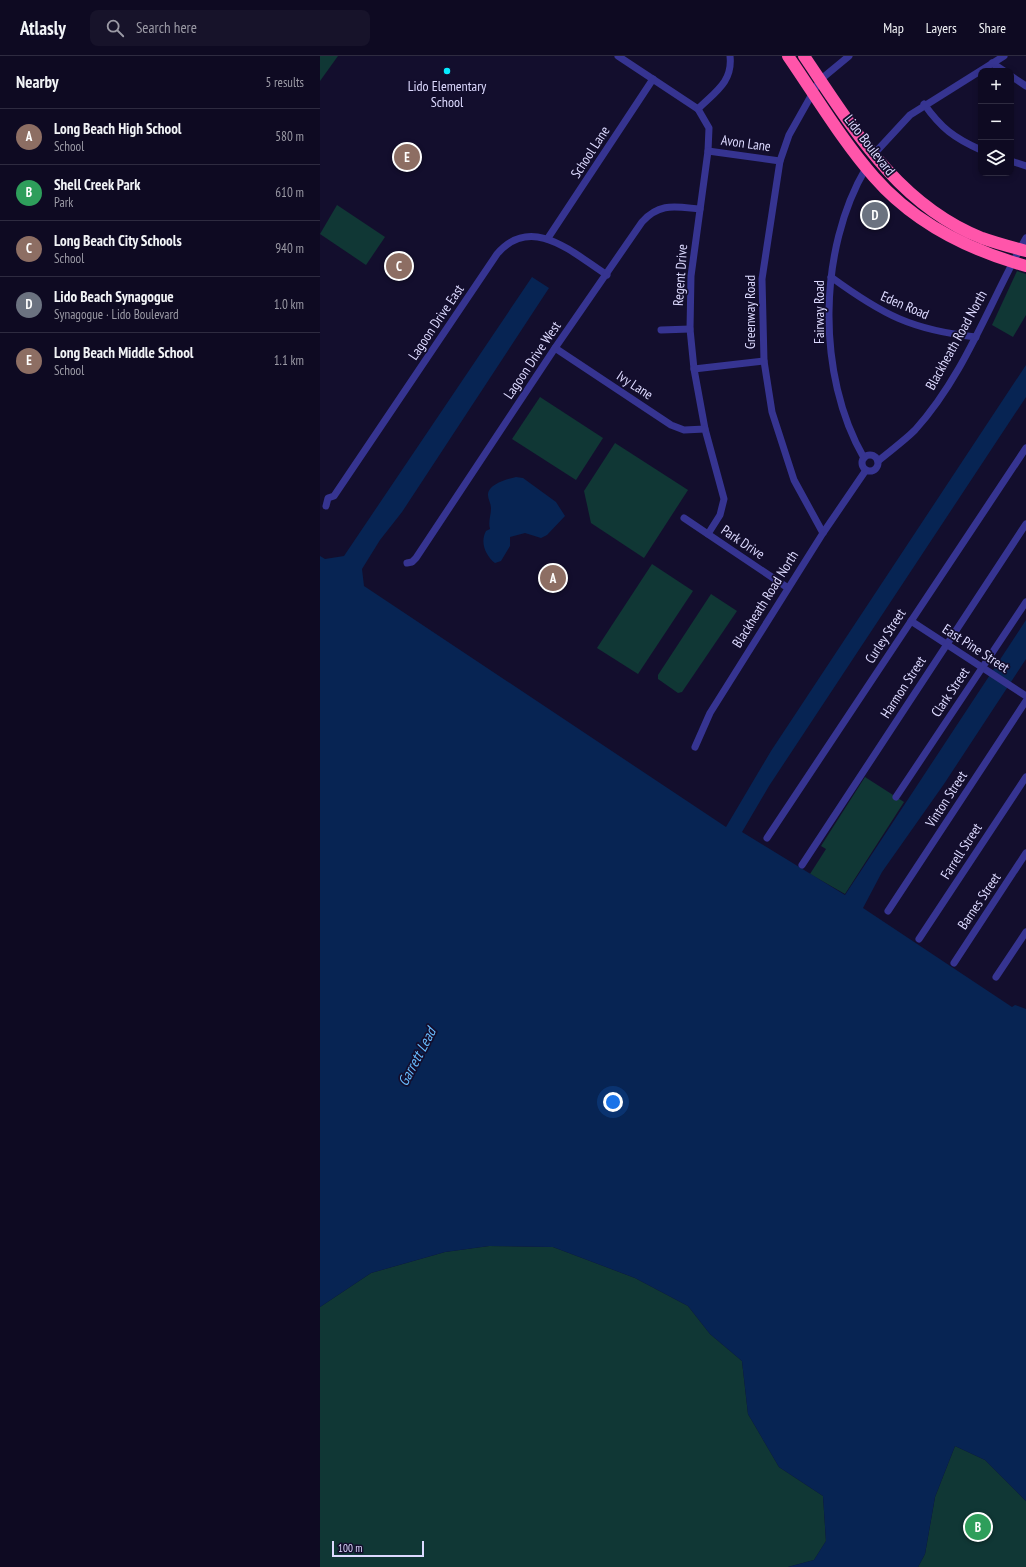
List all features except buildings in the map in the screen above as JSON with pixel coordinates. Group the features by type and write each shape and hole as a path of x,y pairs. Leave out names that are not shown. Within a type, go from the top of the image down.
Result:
{"highway":[{"name":"Lido Boulevard","path":"788,56 866,168 905,206 936,228 975,249 1026,266"},
{"name":"Lido Boulevard","path":"804,56 873,155 906,190 950,221 982,237 1023,250"}],"street":[{"name":"Regent Drive","path":"618,56 698,109 709,128 708,152 691,276 690,329 694,369 705,429 724,499 720,515 708,534"},
{"path":"698,109 728,79 731,68 730,56"},
{"name":"Greenway Road","path":"823,533 794,480 772,412 764,361 762,279 780,161 789,135 820,80 849,56"},
{"path":"873,155 903,121 924,104 1004,56"},
{"path":"992,63 1000,68"},
{"path":"1014,78 1026,86"},
{"name":"School Lane","path":"548,238 653,79"},
{"path":"924,104 946,131 955,138 978,149"},
{"name":"Avon Lane","path":"708,152 780,161"},
{"path":"1014,162 1026,166"},
{"name":"Fairway Road","path":"866,168 851,196 844,215 836,246 831,278 830,327 835,377 846,419 864,458 862,464 866,470"},
{"name":"Lagoon Drive West","path":"407,563 412,562 416,558 555,348 607,275 642,222 652,212 668,206 700,209"},
{"name":"Lagoon Drive East","path":"328,498 334,496 502,248 512,241 522,237 537,236 548,238 607,275"},
{"name":"Blackheath Road North","path":"878,461 914,430 940,398 976,337 1013,262 1023,250 1026,238"},
{"name":"Eden Road","path":"831,278 874,307 901,321 936,331 976,337"},
{"path":"661,330 690,329"},
{"name":"Ivy Lane","path":"555,348 671,425 684,430 705,429"},
{"path":"694,369 764,361"},
{"name":"Curley Street","path":"767,838 1026,448"},
{"path":"864,458 868,455 873,456 878,461 876,469 871,471 866,470"},
{"name":"Blackheath Road North","path":"695,747 710,713 823,533 866,470"},
{"path":"320,495 328,498 326,506"},
{"name":"Park Drive","path":"684,518 788,588"},
{"name":"Harmon Street","path":"802,865 1026,524"},
{"name":"Clark Street","path":"896,797 985,669 1026,602"},
{"name":"East Pine Street","path":"911,621 1026,696"},
{"name":"Vinton Street","path":"888,911 1026,701"},
{"name":"Farrell Street","path":"919,940 1026,777"},
{"name":"Barnes Street","path":"954,962 1026,853"},
{"path":"996,977 1026,932"}],"green space":[{"path":"320,56 338,56 320,81"},
{"path":"337,205 385,237 366,265 320,234"},
{"path":"1017,271 1026,274 1026,315 1013,337 992,325"},
{"path":"540,397 603,438 576,480 512,439"},
{"path":"615,443 688,490 644,558 591,523 584,491"},
{"path":"652,564 693,591 638,674 597,648"},
{"path":"711,594 737,611 682,692 678,693 658,679 658,675"},
{"path":"865,777 904,802 845,894 810,874 826,849 821,846"},
{"path":"489,1246 553,1247 635,1278 688,1306 710,1334 742,1361 748,1414 779,1467 823,1496 826,1541 814,1560 788,1567 320,1567 320,1307 371,1273 445,1252"},
{"path":"955,1446 985,1460 1026,1501 1026,1567 918,1567 925,1554 935,1497"}],"water":[{"name":"Garrett Lead","path":"532,277 549,288 402,512 380,540 362,569 364,586 726,827 771,751 1026,365 1026,397 769,786 742,832 845,895 1026,620 1026,659 944,784 882,872 863,908 1012,1007 1015,1005 1026,1009 1026,1501 985,1460 955,1446 935,1497 925,1554 918,1567 788,1567 814,1560 826,1541 823,1496 779,1467 748,1414 742,1361 710,1334 688,1306 635,1278 553,1247 489,1246 445,1252 371,1273 320,1307 320,556 325,559 344,556"},
{"path":"516,477 523,478 556,502 565,516 547,535 541,538 525,533 510,537 510,546 501,561 495,563 486,552 483,540 486,531 490,529 489,523 491,505 488,495 489,491 494,485"}],"place":[{"name":"Lido Elementary School","path":"447,71"},
{"name":"Long Beach Middle School","path":"407,157"},
{"name":"Lido Beach Synagogue","path":"875,215"},
{"name":"Long Beach City Schools","path":"399,266"},
{"name":"Long Beach High School","path":"553,578"},
{"name":"Shell Creek Park","path":"978,1527"}]}
